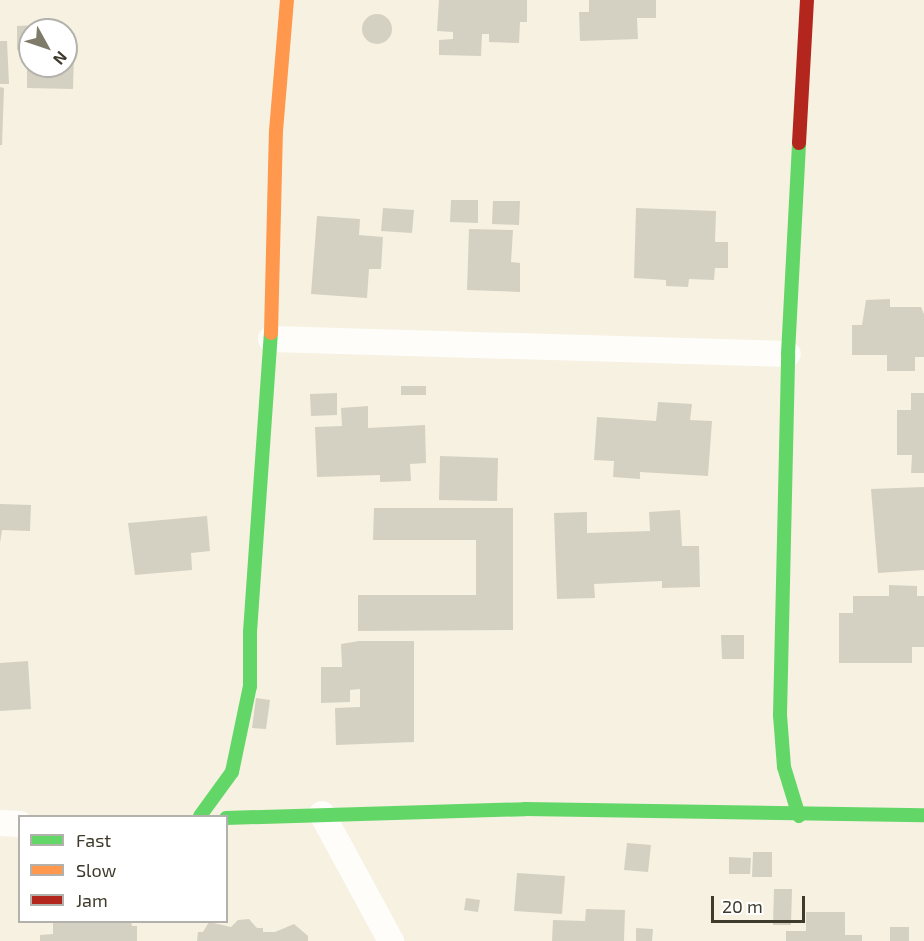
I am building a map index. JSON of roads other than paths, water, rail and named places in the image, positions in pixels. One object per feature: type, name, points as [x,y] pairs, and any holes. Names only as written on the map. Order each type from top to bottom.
[{"type":"street","points":[[201,815],[232,772],[243,736],[250,686],[250,632],[271,339],[276,131],[287,0]]},
{"type":"street","points":[[799,816],[784,767],[780,715],[788,354],[807,0]]},
{"type":"street","points":[[271,339],[788,354]]},
{"type":"street","points":[[228,818],[525,809],[799,816],[924,815]]},
{"type":"street","points":[[322,814],[392,941]]},
{"type":"street","points":[[0,823],[18,824]]}]
